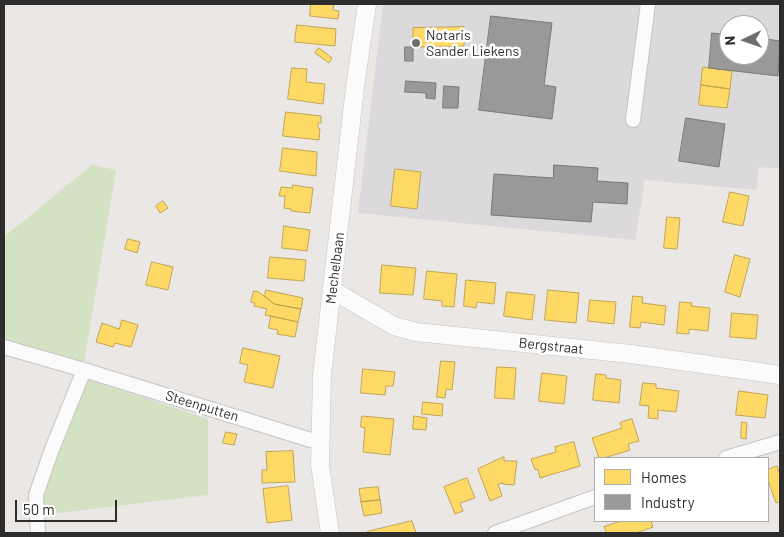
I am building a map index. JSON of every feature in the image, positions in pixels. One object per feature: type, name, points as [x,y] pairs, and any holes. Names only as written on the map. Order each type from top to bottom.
[{"type":"street","name":"Mechelbaan","points":[[330,533],[323,492],[320,441],[322,375],[367,4]]},
{"type":"street","points":[[633,120],[648,4]]},
{"type":"street","name":"Bergstraat","points":[[332,290],[394,326],[416,332],[631,354],[780,375]]},
{"type":"street","name":"Steenputten","points":[[4,347],[311,440],[320,441]]},
{"type":"street","points":[[38,533],[36,495],[84,370]]},
{"type":"street","points":[[729,457],[780,442]]},
{"type":"street","points":[[495,533],[594,497]]},
{"type":"shaded area","points":[[383,4],[780,4],[780,169],[758,167],[757,190],[645,180],[635,240],[358,213]]},
{"type":"green space","points":[[92,165],[116,170],[84,362],[4,340],[4,237]]},
{"type":"green space","points":[[88,379],[208,419],[208,495],[42,515],[45,488]]},
{"type":"building: Homes","points":[[311,4],[334,4],[333,10],[339,11],[338,19],[310,16]]},
{"type":"building: Homes","points":[[297,25],[336,29],[335,46],[295,42]]},
{"type":"building: Homes","points":[[464,27],[464,46],[413,47],[413,28]]},
{"type":"building: Homes","points":[[319,48],[332,58],[329,63],[315,53]]},
{"type":"building: Homes","points":[[703,67],[732,71],[730,89],[701,85]]},
{"type":"building: Homes","points":[[292,68],[307,69],[306,82],[325,84],[323,104],[288,99]]},
{"type":"building: Homes","points":[[701,85],[730,89],[727,108],[699,105]]},
{"type":"building: Homes","points":[[286,112],[321,116],[321,123],[318,123],[318,128],[320,129],[319,140],[283,136]]},
{"type":"building: Homes","points":[[283,148],[317,152],[316,176],[280,171]]},
{"type":"building: Homes","points":[[395,169],[421,172],[417,209],[391,206]]},
{"type":"building: Homes","points":[[293,185],[313,188],[310,213],[291,211],[291,209],[284,208],[285,196],[279,196],[281,187],[292,188]]},
{"type":"building: Homes","points":[[730,192],[749,196],[743,226],[723,222]]},
{"type":"building: Homes","points":[[163,201],[168,208],[160,213],[156,206]]},
{"type":"building: Homes","points":[[667,217],[680,218],[677,249],[664,248]]},
{"type":"building: Homes","points":[[284,226],[310,230],[307,251],[282,248]]},
{"type":"building: Homes","points":[[128,239],[140,242],[137,253],[125,249]]},
{"type":"building: Homes","points":[[735,255],[750,259],[740,297],[725,292]]},
{"type":"building: Homes","points":[[270,257],[306,260],[304,281],[268,278]]},
{"type":"building: Homes","points":[[152,262],[173,267],[168,290],[146,285]]},
{"type":"building: Homes","points":[[382,265],[416,268],[413,295],[380,293]]},
{"type":"building: Homes","points":[[427,271],[457,274],[454,307],[442,306],[442,301],[424,299]]},
{"type":"building: Homes","points":[[466,280],[496,283],[494,304],[477,302],[476,308],[464,306]]},
{"type":"building: Homes","points":[[266,290],[303,298],[301,309],[274,304],[265,296]]},
{"type":"building: Homes","points":[[548,290],[579,293],[576,323],[545,320]]},
{"type":"building: Homes","points":[[254,291],[259,292],[274,304],[301,309],[298,322],[265,315],[267,309],[254,306],[255,303],[251,302]]},
{"type":"building: Homes","points":[[507,292],[535,295],[532,320],[504,316]]},
{"type":"building: Homes","points":[[633,296],[643,297],[642,303],[666,306],[664,325],[641,322],[640,328],[630,327]]},
{"type":"building: Homes","points":[[590,300],[616,302],[614,324],[588,321]]},
{"type":"building: Homes","points":[[680,302],[692,303],[691,306],[710,308],[708,331],[689,329],[689,334],[677,333]]},
{"type":"building: Homes","points":[[732,313],[758,315],[756,339],[730,337]]},
{"type":"building: Homes","points":[[271,316],[298,322],[295,337],[277,334],[278,330],[269,328]]},
{"type":"building: Homes","points":[[122,320],[138,325],[131,347],[115,343],[113,347],[96,342],[102,323],[119,329]]},
{"type":"building: Homes","points":[[243,348],[280,356],[273,388],[244,382],[248,365],[240,363]]},
{"type":"building: Homes","points":[[441,361],[455,362],[452,390],[446,389],[445,398],[437,397]]},
{"type":"building: Homes","points":[[497,367],[516,368],[514,399],[495,398]]},
{"type":"building: Homes","points":[[363,369],[395,372],[393,386],[386,386],[385,395],[361,393]]},
{"type":"building: Homes","points":[[542,373],[567,376],[564,404],[539,401]]},
{"type":"building: Homes","points":[[596,374],[606,375],[606,378],[621,380],[619,403],[593,400]]},
{"type":"building: Homes","points":[[643,383],[656,384],[656,388],[679,391],[676,412],[658,410],[658,419],[648,418],[649,406],[640,405]]},
{"type":"building: Homes","points":[[739,391],[768,395],[765,418],[736,415]]},
{"type":"building: Homes","points":[[423,402],[443,404],[442,416],[422,414]]},
{"type":"building: Homes","points":[[362,416],[394,419],[390,455],[363,452],[365,428],[361,427]]},
{"type":"building: Homes","points":[[414,416],[427,418],[426,430],[413,429]]},
{"type":"building: Homes","points":[[632,419],[639,441],[628,444],[630,450],[607,457],[599,457],[592,438],[622,428],[620,423]]},
{"type":"building: Homes","points":[[742,422],[747,423],[746,439],[741,438]]},
{"type":"building: Homes","points":[[226,432],[237,434],[234,445],[223,443]]},
{"type":"building: Homes","points":[[574,442],[580,466],[540,478],[538,469],[535,470],[531,459],[556,452],[555,447]]},
{"type":"building: Homes","points":[[293,451],[295,482],[262,483],[262,470],[267,470],[266,452]]},
{"type":"building: Homes","points":[[504,457],[504,461],[517,461],[514,485],[498,484],[502,496],[490,501],[478,469]]},
{"type":"building: Homes","points":[[777,466],[780,475],[780,501],[776,503],[769,483],[769,470]]},
{"type":"building: Homes","points":[[467,478],[475,498],[460,503],[463,511],[455,514],[444,487]]},
{"type":"building: Homes","points":[[288,486],[292,520],[267,523],[263,489]]},
{"type":"building: Homes","points":[[378,487],[380,500],[361,502],[359,489]]},
{"type":"building: Homes","points":[[380,500],[382,513],[364,516],[361,502]]},
{"type":"building: Homes","points":[[412,521],[416,533],[367,533],[367,532]]},
{"type":"building: Homes","points":[[619,522],[651,522],[653,527],[636,533],[607,533],[604,527]]},
{"type":"building: Industry","points":[[491,16],[552,23],[544,85],[556,87],[552,119],[479,110]]},
{"type":"building: Industry","points":[[712,33],[719,34],[719,65],[769,65],[769,39],[780,41],[778,76],[709,68]]},
{"type":"building: Industry","points":[[405,47],[413,47],[413,61],[405,61]]},
{"type":"building: Industry","points":[[406,81],[436,83],[435,99],[426,98],[426,93],[405,92]]},
{"type":"building: Industry","points":[[444,86],[459,87],[458,108],[443,108]]},
{"type":"building: Industry","points":[[686,118],[725,124],[719,167],[679,161]]},
{"type":"building: Industry","points":[[554,165],[598,168],[597,181],[628,183],[627,204],[593,202],[591,222],[491,215],[494,174],[553,178]]},
{"type":"place","name":"Notaris Sander Liekens","points":[[416,43]]}]
